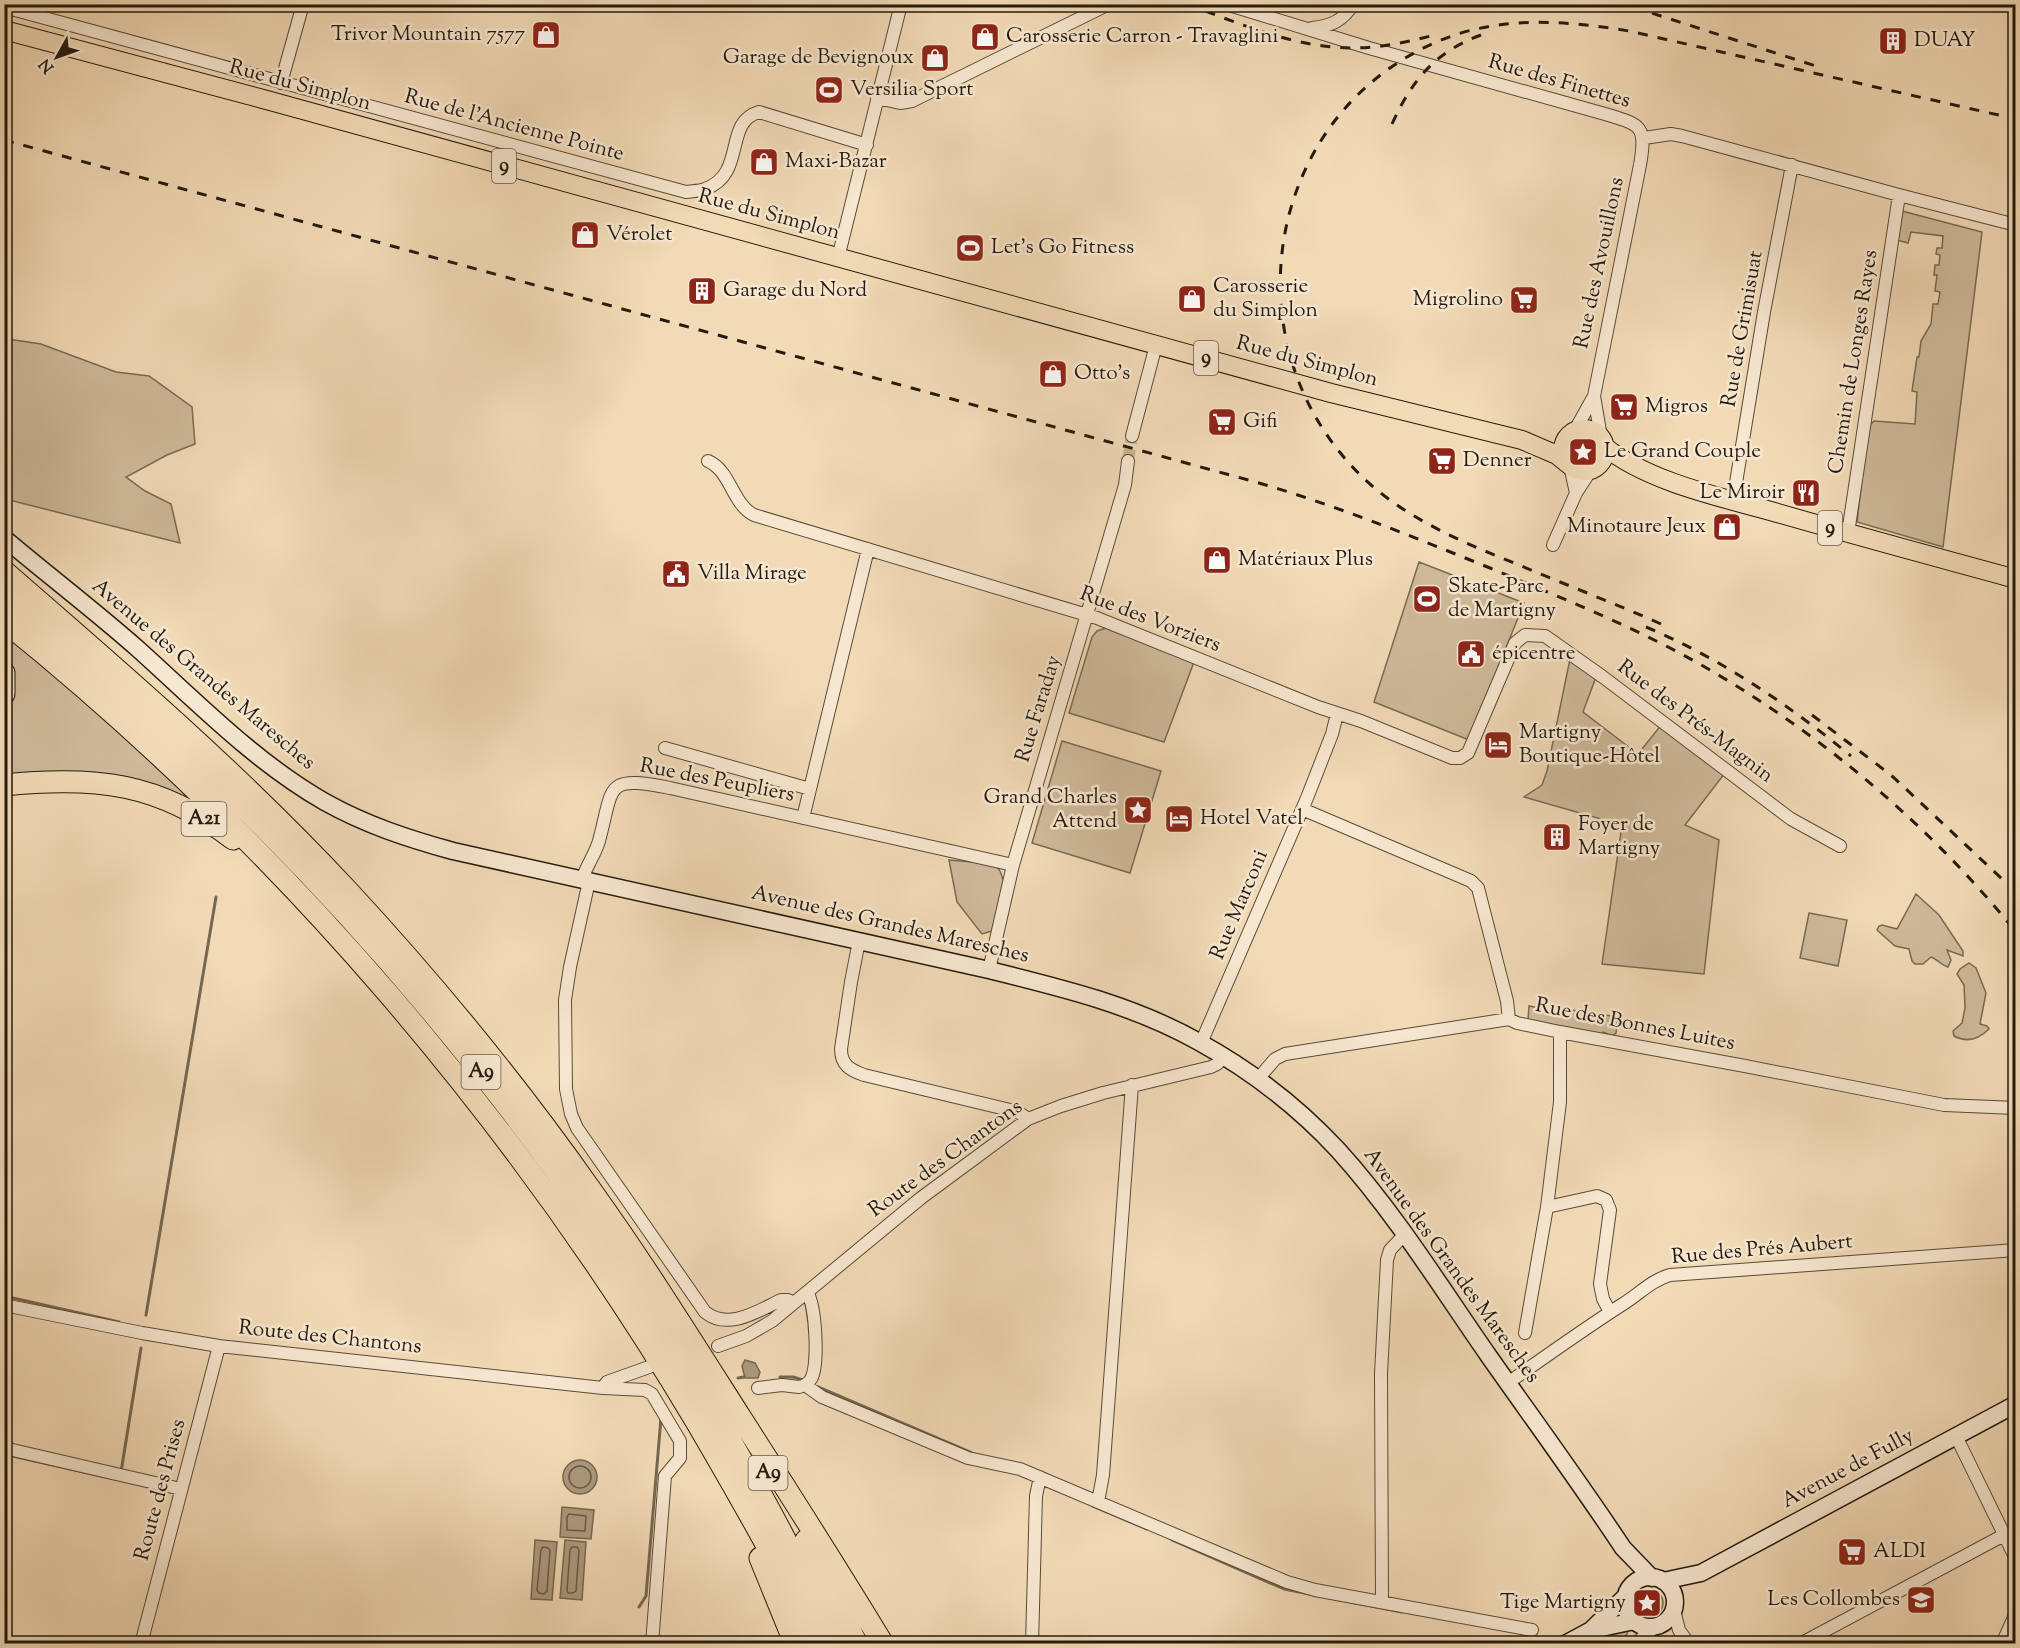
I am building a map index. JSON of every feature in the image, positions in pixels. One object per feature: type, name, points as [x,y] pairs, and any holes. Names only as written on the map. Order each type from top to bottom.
[{"type":"highway","points":[[4,571],[68,626]]},
{"type":"highway","name":"A9","points":[[4,577],[68,626],[147,694],[246,787],[341,884],[475,1037],[554,1138],[670,1306],[804,1537],[857,1644]]},
{"type":"highway","name":"A9","points":[[4,597],[135,706],[252,817],[382,954],[484,1076],[548,1159],[607,1242],[689,1369],[776,1520],[838,1644]]},
{"type":"highway","points":[[4,621],[84,687],[229,821],[388,993],[497,1127],[592,1258],[681,1398],[752,1518],[817,1644]]},
{"type":"highway","points":[[4,674],[4,694]]},
{"type":"highway","name":"A21","points":[[4,785],[57,781],[95,782],[134,789],[162,798],[190,811],[230,837],[266,866],[310,907]]},
{"type":"highway","points":[[670,1306],[883,1644]]},
{"type":"highway","points":[[681,1398],[753,1541],[795,1644]]},
{"type":"main road","name":"Rue du Simplon","points":[[4,30],[253,96],[1331,393],[1522,440],[1557,455],[1569,465]]},
{"type":"main road","name":"9","points":[[1571,434],[1588,430],[1596,433],[1619,458],[1646,473],[1733,501],[2016,579]]},
{"type":"main road","name":"Rue du Simplon","points":[[1522,440],[1549,440],[1571,434]]},
{"type":"main road","points":[[1569,465],[1563,449],[1571,434]]},
{"type":"main road","points":[[1593,470],[1603,460],[1603,442]]},
{"type":"main road","name":"9","points":[[1569,465],[1580,471],[1646,473]]},
{"type":"main road","name":"Avenue des Grandes Maresches","points":[[4,538],[127,640],[260,758],[318,798],[356,818],[413,840],[1064,988],[1109,1002],[1161,1023],[1201,1043],[1258,1079],[1338,1150],[1405,1234],[1623,1548],[1657,1580]]},
{"type":"main road","name":"Avenue de Fully","points":[[1657,1580],[1701,1573],[2016,1404]]},
{"type":"main road","name":"Avenue des Grandes Maresches","points":[[1623,1548],[1628,1593]]},
{"type":"main road","name":"Avenue de Fully","points":[[1674,1607],[1701,1573]]},
{"type":"main road","points":[[1566,1644],[1591,1630],[1628,1593],[1641,1580],[1657,1580],[1672,1591],[1674,1607],[1668,1619],[1658,1626],[1645,1627],[1635,1622],[1627,1610],[1628,1593]]},
{"type":"main road","points":[[1591,1630],[1635,1622]]},
{"type":"street","points":[[282,83],[303,4]]},
{"type":"street","points":[[838,258],[901,4]]},
{"type":"street","points":[[877,98],[907,103],[1109,4]]},
{"type":"street","name":"Rue des Finettes","points":[[1226,4],[1633,123],[1644,138],[1671,134],[1682,136],[2016,225]]},
{"type":"street","points":[[1306,29],[1333,24],[1346,15],[1353,4]]},
{"type":"street","points":[[1342,39],[1353,4]]},
{"type":"street","name":"Rue de l'Ancienne Pointe","points":[[4,7],[686,192],[705,189],[719,181],[730,167],[742,123],[749,115],[759,112],[867,145]]},
{"type":"street","name":"Rue des Avouillons","points":[[1571,434],[1594,396],[1644,138]]},
{"type":"street","name":"Rue de Grimisuat","points":[[1733,501],[1764,312],[1792,165]]},
{"type":"street","name":"Chemin de Longes Rayes","points":[[1848,533],[1899,195]]},
{"type":"street","points":[[1132,436],[1156,345]]},
{"type":"street","name":"Rue des Avouillons","points":[[1594,396],[1603,442]]},
{"type":"street","name":"Rue des Vorziers","points":[[708,460],[719,468],[749,512],[1087,615],[1452,758],[1460,758],[1468,753],[1515,642],[1525,635]]},
{"type":"street","name":"Rue Faraday","points":[[989,970],[1013,865],[1125,485],[1128,461]]},
{"type":"street","points":[[1569,465],[1576,493]]},
{"type":"street","points":[[1553,545],[1576,493],[1593,470]]},
{"type":"street","name":"Rue des Peupliers","points":[[803,818],[868,549]]},
{"type":"street","name":"Rue des Prés-Magnin","points":[[1525,635],[1545,636],[1603,676],[1791,819],[1840,846]]},
{"type":"street","name":"Rue Marconi","points":[[1201,1043],[1302,809],[1332,734],[1337,714]]},
{"type":"street","name":"Rue des Peupliers","points":[[665,748],[810,789]]},
{"type":"street","name":"Rue des Peupliers","points":[[793,1303],[781,1300],[730,1320],[719,1320],[705,1312],[577,1128],[571,1114],[566,1089],[566,1000],[570,967],[585,880],[596,852],[610,795],[617,786],[638,782],[1013,865]]},
{"type":"street","points":[[1302,809],[1464,877],[1478,888],[1507,1001],[1509,1019]]},
{"type":"street","points":[[860,941],[842,1042],[841,1055],[847,1067],[864,1075],[1018,1112],[1028,1119]]},
{"type":"street","name":"Rue des Bonnes Luites","points":[[1258,1079],[1275,1059],[1285,1054],[1509,1019],[1517,1023],[1560,1032],[1944,1105],[2016,1108]]},
{"type":"street","points":[[1525,1333],[1547,1207],[1560,1102],[1560,1032]]},
{"type":"street","name":"Route des Chantons","points":[[718,1346],[738,1340],[760,1329],[921,1198],[1028,1119],[1061,1106],[1132,1085],[1211,1067],[1223,1057]]},
{"type":"street","points":[[1098,1502],[1103,1475],[1132,1085]]},
{"type":"street","points":[[1547,1207],[1597,1197],[1606,1200],[1610,1210],[1600,1284],[1602,1299],[1610,1312]]},
{"type":"street","points":[[1382,1601],[1381,1374],[1387,1260],[1390,1250],[1405,1234]]},
{"type":"street","name":"Rue des Prés Aubert","points":[[1508,1383],[1658,1280],[1671,1275],[2016,1250]]},
{"type":"street","points":[[758,1388],[782,1385],[799,1387],[805,1385],[812,1377],[815,1355],[813,1307],[807,1292]]},
{"type":"street","name":"Route des Chantons","points":[[4,1305],[219,1346],[603,1388],[645,1390],[652,1394],[680,1441],[680,1458],[665,1476],[652,1644]]},
{"type":"street","name":"Route des Prises","points":[[141,1644],[219,1346]]},
{"type":"street","points":[[603,1388],[607,1382],[649,1367]]},
{"type":"street","points":[[805,1385],[822,1397],[957,1454],[977,1461],[1013,1467],[1040,1477],[1287,1582],[1315,1590],[1532,1630]]},
{"type":"street","points":[[1956,1436],[2016,1559]]},
{"type":"street","points":[[4,1448],[181,1489]]},
{"type":"street","points":[[1032,1644],[1036,1496],[1040,1477]]},
{"type":"street","points":[[1800,1644],[2004,1535]]},
{"type":"street","points":[[1674,1607],[1679,1629],[1689,1644]]},
{"type":"street","points":[[1994,1644],[2013,1618]]},
{"type":"street","points":[[2002,1644],[2013,1618]]},
{"type":"street","points":[[1630,1644],[1635,1622]]},
{"type":"street","points":[[1635,1644],[1658,1626],[1679,1629]]},
{"type":"shaded area","points":[[1902,211],[1982,232],[1943,547],[1857,522],[1868,427],[1874,421],[1915,424],[1917,392],[1912,391],[1917,357],[1919,357],[1921,341],[1931,324],[1933,304],[1938,304],[1940,292],[1935,291],[1937,275],[1934,275],[1935,265],[1939,265],[1940,255],[1936,254],[1937,248],[1942,248],[1943,236],[1911,232],[1908,243],[1897,240]]},
{"type":"shaded area","points":[[8,339],[41,344],[116,372],[149,376],[192,407],[195,444],[167,455],[126,477],[145,491],[171,504],[180,543],[5,499],[4,342]]},
{"type":"shaded area","points":[[1583,438],[1592,442],[1596,451],[1592,460],[1583,464],[1574,460],[1570,451],[1574,442]]},
{"type":"shaded area","points":[[1419,562],[1524,603],[1469,740],[1374,702]]},
{"type":"shaded area","points":[[1106,628],[1194,662],[1164,742],[1069,713],[1092,637],[1097,631]]},
{"type":"shaded area","points":[[5,633],[36,656],[193,801],[188,804],[5,780],[4,716],[10,700],[10,670]]},
{"type":"shaded area","points":[[1570,659],[1596,677],[1583,712],[1638,754],[1662,724],[1725,773],[1685,825],[1719,840],[1704,974],[1602,964],[1622,825],[1524,797],[1542,785],[1547,771]]},
{"type":"shaded area","points":[[1062,741],[1161,771],[1130,873],[1032,843]]},
{"type":"shaded area","points":[[949,860],[995,864],[1000,871],[1004,882],[992,931],[982,934],[957,902]]},
{"type":"shaded area","points":[[1916,894],[1939,915],[1963,951],[1963,956],[1947,950],[1951,960],[1948,967],[1931,957],[1923,964],[1915,964],[1909,949],[1895,946],[1877,930],[1882,925],[1897,929]]},
{"type":"shaded area","points":[[1809,913],[1847,920],[1838,966],[1800,958]]},
{"type":"shaded area","points":[[1969,963],[1976,968],[1986,993],[1980,1024],[1989,1029],[1977,1037],[1968,1039],[1954,1036],[1953,1031],[1962,1023],[1965,1008],[1964,985],[1957,974]]},
{"type":"shaded area","points":[[1529,1006],[1571,1014],[1572,1010],[1618,1017],[1616,1033],[1612,1036],[1603,1032],[1602,1034],[1528,1020]]},
{"type":"shaded area","points":[[1650,1590],[1659,1594],[1663,1603],[1659,1612],[1650,1616],[1641,1612],[1637,1603],[1641,1594]]},
{"type":"shaded area","points":[[1629,1629],[1623,1643],[1594,1644],[1607,1634]]},
{"type":"water","points":[[745,1360],[755,1363],[760,1372],[758,1378],[745,1378],[742,1366]]},
{"type":"water","points":[[580,1460],[592,1465],[597,1477],[592,1489],[580,1494],[568,1489],[563,1477],[568,1465]]},
{"type":"water","points":[[562,1507],[594,1510],[591,1539],[560,1537]]},
{"type":"water","points":[[535,1540],[557,1542],[552,1600],[531,1599]]},
{"type":"water","points":[[565,1540],[586,1542],[582,1600],[560,1598]]},
{"type":"waterway","points":[[146,1315],[216,897]]},
{"type":"waterway","points":[[4,1296],[119,1322]]},
{"type":"waterway","points":[[121,1472],[141,1348]]},
{"type":"waterway","points":[[738,1378],[744,1377]]},
{"type":"waterway","points":[[780,1377],[803,1380]]},
{"type":"waterway","points":[[818,1387],[972,1453]]},
{"type":"waterway","points":[[639,1607],[646,1596],[661,1418]]},
{"type":"waterway","points":[[4,1454],[115,1479]]},
{"type":"waterway","points":[[1093,1506],[1147,1529]]},
{"type":"waterway","points":[[1172,1540],[1284,1589],[1402,1612]]},
{"type":"tunnel","points":[[1128,461],[1132,436]]},
{"type":"railway","points":[[1187,4],[1268,34],[1332,47],[1375,47],[1439,34]]},
{"type":"railway","points":[[1633,7],[1822,68]]},
{"type":"railway","points":[[1661,624],[1473,546],[1406,511],[1386,497],[1349,463],[1312,410],[1289,353],[1280,292],[1285,232],[1303,175],[1334,122],[1377,78],[1432,44],[1480,28],[1529,22],[1579,24],[1629,31],[2016,119]]},
{"type":"railway","points":[[1392,124],[1408,94],[1427,69],[1450,50],[1481,35]]},
{"type":"railway","points":[[4,140],[1252,481],[1401,532],[1620,624],[1696,662],[1741,689],[1828,749],[1869,782],[1946,854],[2016,932]]},
{"type":"railway","points":[[1646,627],[1701,653],[1753,684],[1851,756]]},
{"type":"railway","points":[[1812,715],[1891,775],[2016,892]]},
{"type":"place","name":"Trivor Mountain 7577","points":[[546,35]]},
{"type":"place","name":"Carosserie Carron - Travaglini","points":[[985,37]]},
{"type":"place","name":"DUAY","points":[[1893,41]]},
{"type":"place","name":"Garage de Bevignoux","points":[[935,58]]},
{"type":"place","name":"Versilia Sport","points":[[829,90]]},
{"type":"place","name":"Maxi-Bazar","points":[[764,162]]},
{"type":"place","name":"Vérolet","points":[[585,235]]},
{"type":"place","name":"Let's Go Fitness","points":[[970,248]]},
{"type":"place","name":"Garage du Nord","points":[[702,291]]},
{"type":"place","name":"Carosserie du Simplon","points":[[1192,299]]},
{"type":"place","name":"Migrolino","points":[[1524,300]]},
{"type":"place","name":"Otto's","points":[[1053,374]]},
{"type":"place","name":"Migros","points":[[1624,407]]},
{"type":"place","name":"Gifi","points":[[1222,422]]},
{"type":"place","name":"Le Grand Couple","points":[[1583,452]]},
{"type":"place","name":"Denner","points":[[1442,461]]},
{"type":"place","name":"Le Miroir","points":[[1806,493]]},
{"type":"place","name":"Minotaure Jeux","points":[[1727,527]]},
{"type":"place","name":"Matériaux Plus","points":[[1217,560]]},
{"type":"place","name":"Villa Mirage","points":[[676,574]]},
{"type":"place","name":"Skate-Parc de Martigny","points":[[1427,599]]},
{"type":"place","name":"épicentre","points":[[1471,654]]},
{"type":"place","name":"Martigny Boutique-Hôtel","points":[[1498,745]]},
{"type":"place","name":"Grand Charles Attend","points":[[1138,810]]},
{"type":"place","name":"Hotel Vatel","points":[[1179,819]]},
{"type":"place","name":"Foyer de Martigny","points":[[1557,837]]},
{"type":"place","name":"ALDI","points":[[1852,1552]]},
{"type":"place","name":"Les Collombes","points":[[1921,1600]]},
{"type":"place","name":"Tige Martigny","points":[[1647,1603]]}]
